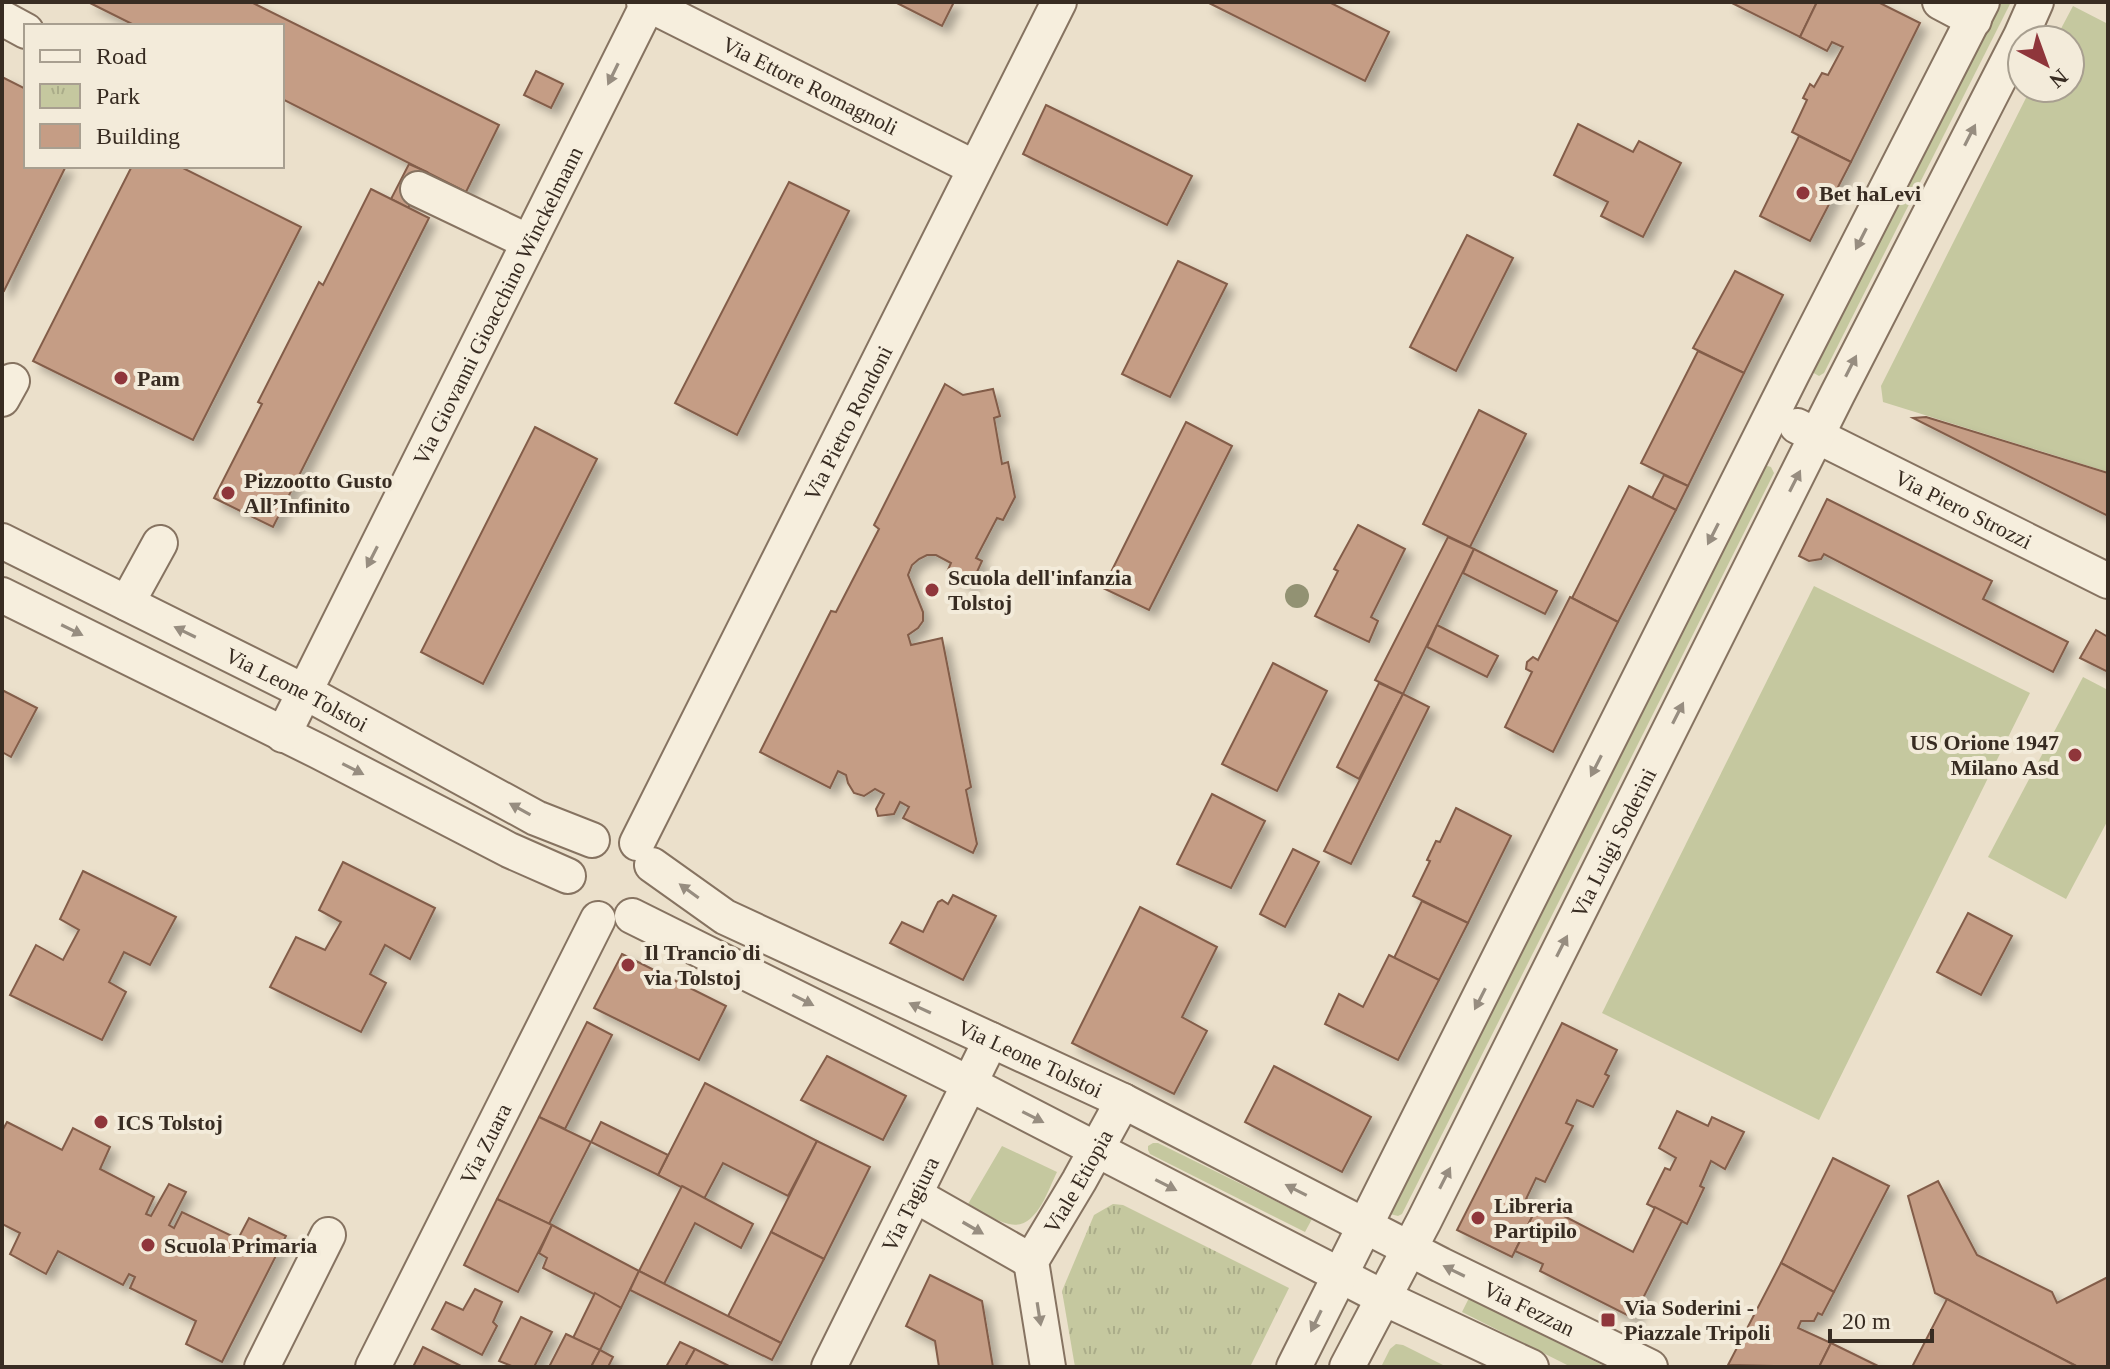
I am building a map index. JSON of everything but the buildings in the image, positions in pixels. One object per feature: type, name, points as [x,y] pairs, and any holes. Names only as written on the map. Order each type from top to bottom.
[{"type":"street","name":"Via Pietro Rondoni","points":[[644,854],[975,168],[1059,2]]},
{"type":"street","points":[[1294,1367],[1978,11],[1940,2]]},
{"type":"street","name":"Via Luigi Soderini","points":[[1410,1248],[2036,2]]},
{"type":"street","name":"Via Ettore Romagnoli","points":[[646,3],[975,168]]},
{"type":"street","name":"Via Giovanni Gioacchino Winckelmann","points":[[283,735],[646,3]]},
{"type":"street","points":[[2,18],[24,30]]},
{"type":"street","points":[[418,189],[529,242]]},
{"type":"street","points":[[1773,414],[1817,436]]},
{"type":"street","name":"Via Piero Strozzi","points":[[1817,436],[2108,581]]},
{"type":"street","name":"Via Leone Tolstoi","points":[[2,541],[305,692],[536,818],[592,840],[601,836],[623,836],[725,917],[1123,1101],[1410,1248]]},
{"type":"street","points":[[127,603],[160,543]]},
{"type":"street","name":"Via Leone Tolstoi","points":[[2,595],[509,850],[568,876]]},
{"type":"street","points":[[592,840],[575,854],[570,864],[569,890],[582,910],[598,919],[612,921],[632,916],[645,906],[653,891],[654,881],[644,854]]},
{"type":"street","points":[[632,916],[970,1084],[1384,1298],[1531,1367]]},
{"type":"street","name":"Via Zuara","points":[[373,1367],[598,919]]},
{"type":"street","name":"Via Tagiura","points":[[829,1367],[991,1040]]},
{"type":"street","name":"Viale Etiopia","points":[[1031,1261],[1123,1101]]},
{"type":"street","points":[[915,1195],[1031,1261],[1048,1367]]},
{"type":"street","points":[[262,1367],[328,1235]]},
{"type":"street","points":[[1347,1367],[1410,1248]]},
{"type":"street","name":"Via Fezzan","points":[[1410,1248],[1650,1367]]},
{"type":"green space","points":[[1994,2],[2011,2],[1824,373],[1819,376],[1812,372]]},
{"type":"green space","points":[[2073,6],[2108,24],[2108,472],[1883,402],[1881,386],[2023,104],[2086,104],[2086,24],[2063,24]]},
{"type":"green space","points":[[1764,465],[1771,467],[1774,473],[1402,1214],[1390,1214],[1387,1210]]},
{"type":"green space","points":[[1814,586],[2030,693],[1819,1120],[1602,1013]]},
{"type":"green space","name":"US Orione 1947 Milano Asd","points":[[2083,677],[2108,690],[2108,820],[2066,899],[1988,857]]},
{"type":"green space","points":[[1153,1143],[1312,1219],[1305,1232],[1150,1154],[1148,1146]]},
{"type":"green space","points":[[1002,1146],[1057,1172],[1040,1207],[1027,1221],[1018,1225],[999,1221],[968,1204]]},
{"type":"green space","points":[[1113,1204],[1123,1205],[1289,1288],[1250,1367],[1075,1367],[1062,1291],[1094,1215]]},
{"type":"green space","points":[[1469,1298],[1606,1367],[1571,1367],[1462,1312]]},
{"type":"green space","points":[[1396,1344],[1403,1345],[1447,1367],[1381,1367]]},
{"type":"place","name":"Bet haLevi","points":[[1803,193]]},
{"type":"place","name":"Pam","points":[[121,378]]},
{"type":"place","name":"Pizzootto Gusto All’Infinito","points":[[228,493]]},
{"type":"place","name":"Scuola dell'infanzia Tolstoj","points":[[932,590]]},
{"type":"place","name":"US Orione 1947 Milano Asd","points":[[2075,755]]},
{"type":"place","name":"Il Trancio di via Tolstoj","points":[[628,965]]},
{"type":"place","name":"ICS Tolstoj","points":[[101,1122]]},
{"type":"place","name":"Libreria Partipilo","points":[[1478,1218]]},
{"type":"place","name":"Scuola Primaria","points":[[148,1245]]},
{"type":"place","name":"Via Soderini - Piazzale Tripoli","points":[[1608,1320]]}]
